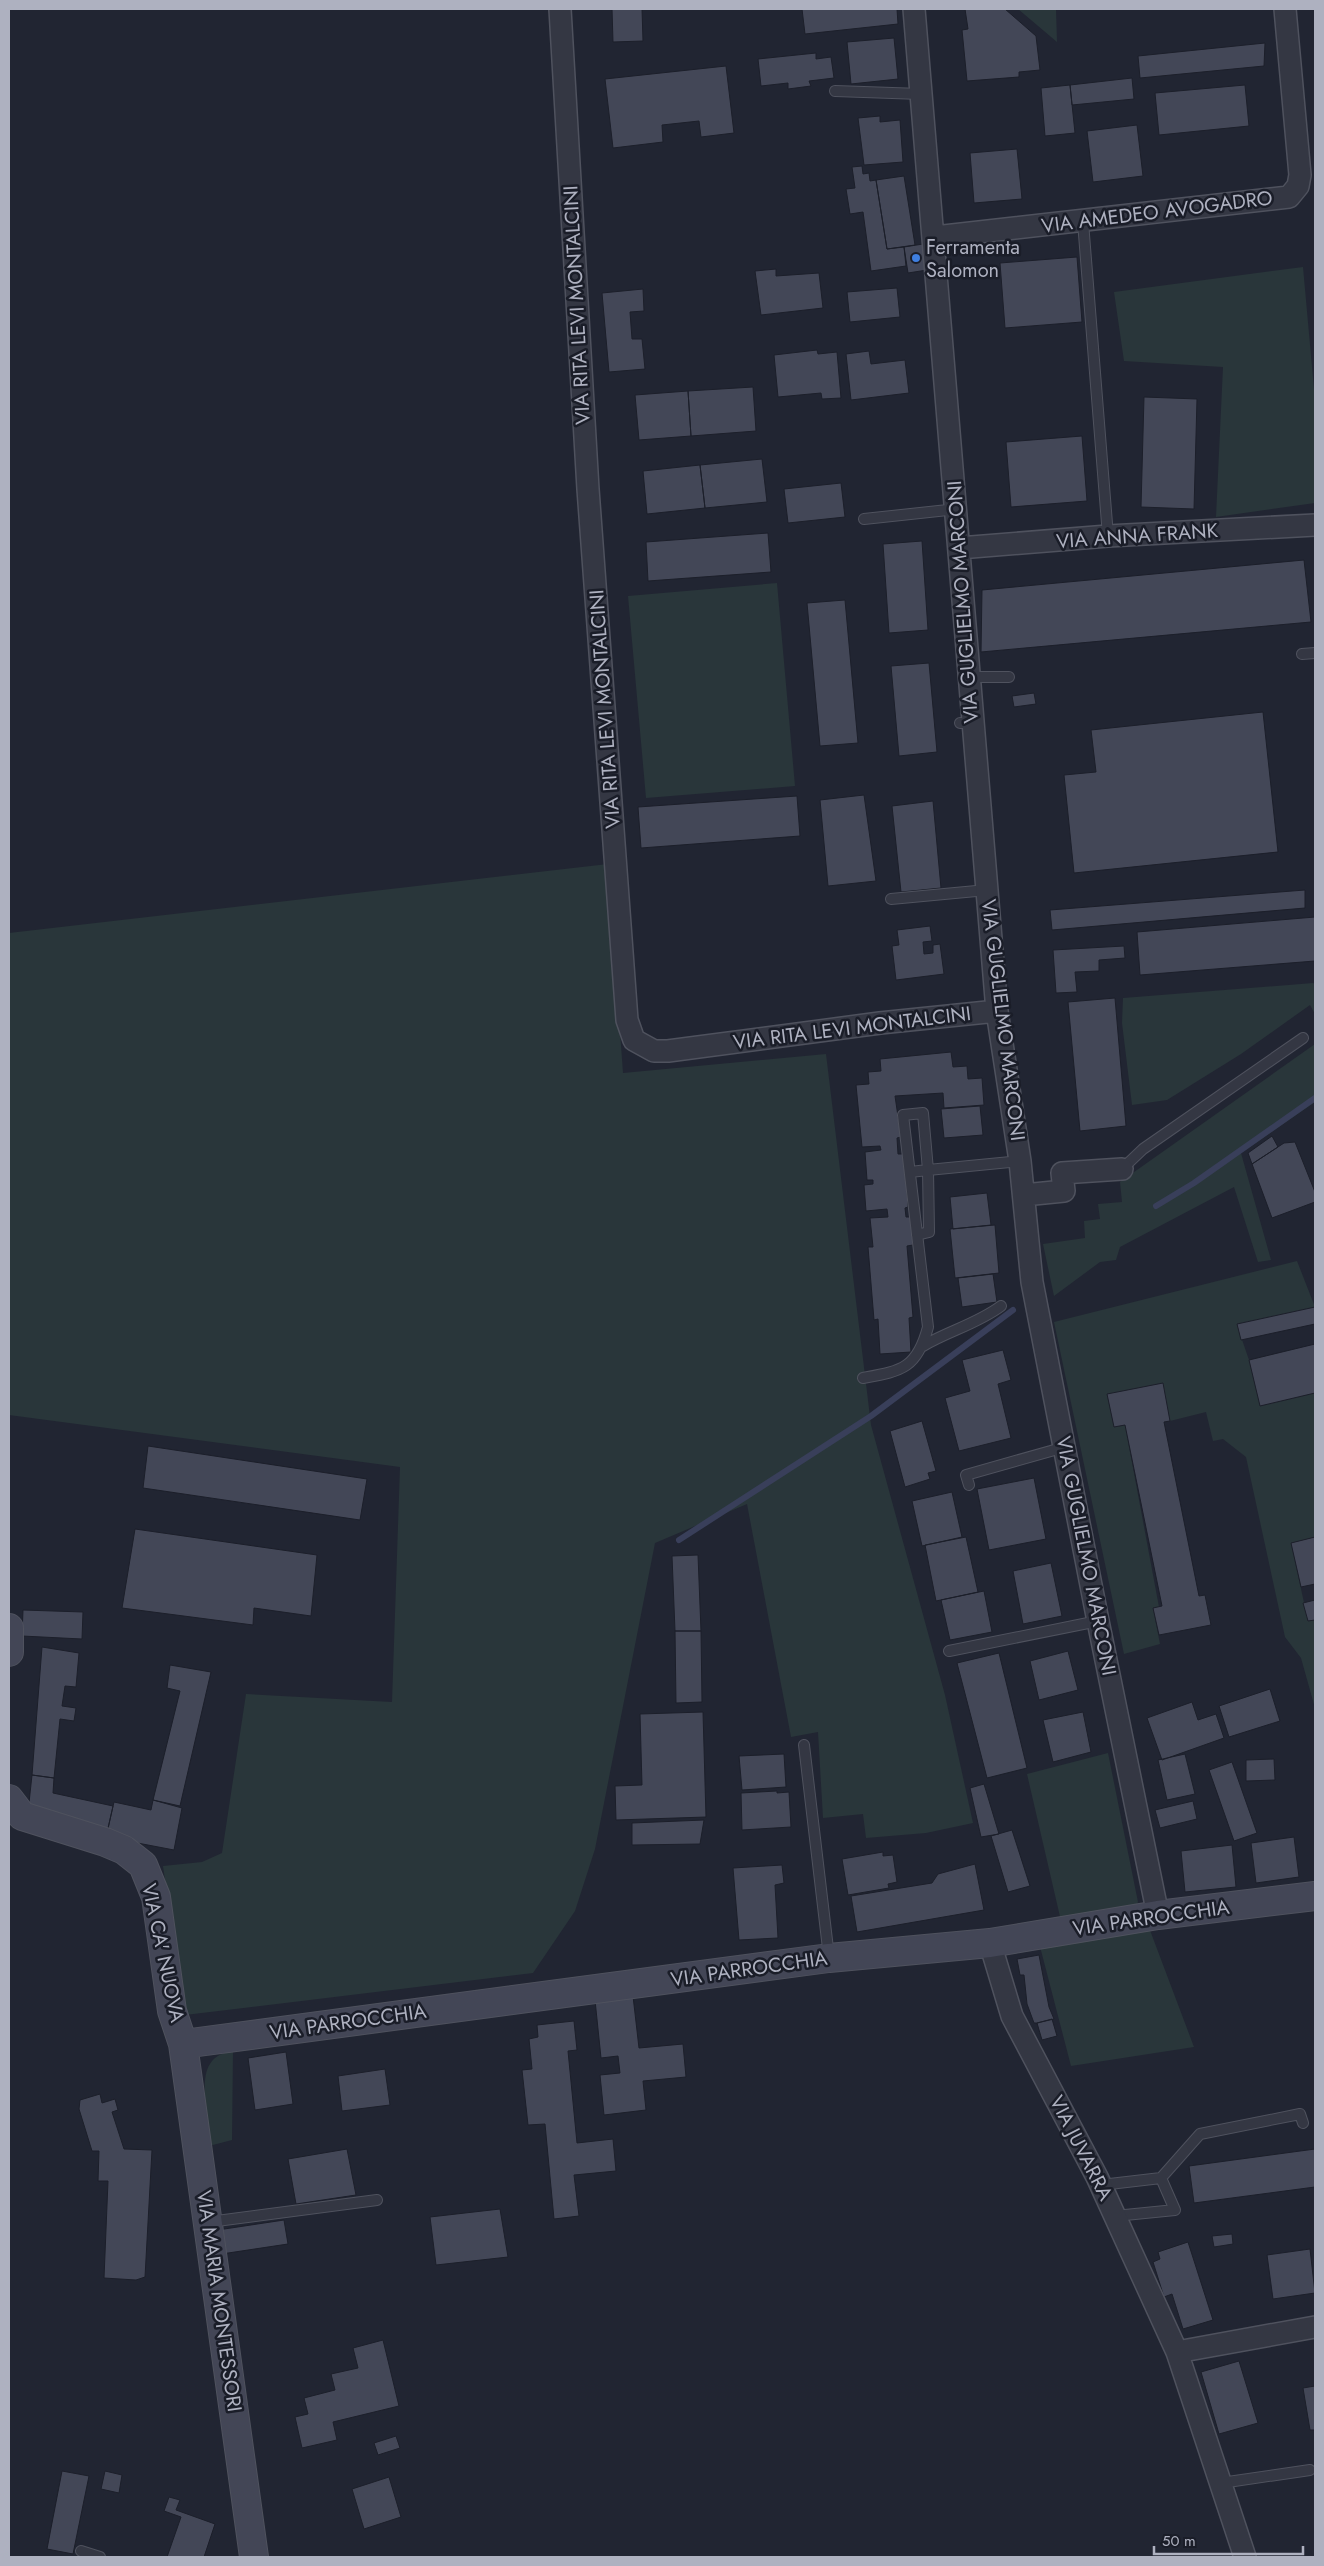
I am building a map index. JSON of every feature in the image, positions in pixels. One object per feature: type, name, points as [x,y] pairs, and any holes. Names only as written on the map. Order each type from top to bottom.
[{"type":"street","name":"VIA RITA LEVI MONTALCINI","points":[[560,9],[589,498],[627,1020],[634,1040],[654,1051],[668,1051],[880,1023],[997,1011]]},
{"type":"street","name":"VIA GUGLIELMO MARCONI","points":[[914,9],[935,237],[937,370],[957,509],[959,548],[955,583],[968,678],[966,723],[986,890],[997,1011],[1020,1161],[1032,1282],[1158,1915]]},
{"type":"street","name":"VIA AMEDEO AVOGADRO","points":[[935,237],[1083,222],[1289,197],[1298,186],[1300,174],[1286,9]]},
{"type":"street","name":"VIA ANNA FRANK","points":[[959,548],[1108,536],[1315,525]]},
{"type":"street","points":[[1024,1195],[1064,1191],[1062,1173],[1122,1169]]},
{"type":"street","points":[[9,1628],[9,1652]]},
{"type":"street","name":"VIA CA' NUOVA","points":[[9,1800],[22,1816],[106,1842],[124,1850],[144,1865],[156,1897],[172,2011],[184,2044]]},
{"type":"street","name":"VIA PARROCCHIA","points":[[184,2044],[829,1958],[990,1943],[1158,1915],[1315,1896]]},
{"type":"street","name":"VIA JUVARRA","points":[[990,1943],[1012,2016],[1101,2185],[1177,2352],[1245,2557]]},
{"type":"street","name":"VIA MARIA MONTESSORI","points":[[184,2044],[254,2557]]},
{"type":"street","points":[[1177,2352],[1315,2327]]},
{"type":"lane","points":[[835,91],[922,94]]},
{"type":"lane","points":[[1083,222],[1108,536]]},
{"type":"lane","points":[[864,519],[957,509]]},
{"type":"lane","points":[[1302,654],[1315,653]]},
{"type":"lane","points":[[968,678],[1009,677]]},
{"type":"lane","points":[[891,899],[986,890]]},
{"type":"lane","points":[[1122,1169],[1143,1149],[1303,1038]]},
{"type":"lane","points":[[917,1234],[929,1232],[928,1170],[923,1113],[903,1115],[910,1172],[917,1234],[928,1327],[923,1346]]},
{"type":"lane","points":[[910,1172],[1020,1161]]},
{"type":"lane","points":[[863,1378],[896,1372],[908,1363],[923,1346],[938,1337],[984,1318],[1001,1306]]},
{"type":"lane","points":[[969,1485],[966,1475],[1065,1448]]},
{"type":"lane","points":[[948,1651],[1098,1621]]},
{"type":"lane","points":[[804,1745],[829,1958]]},
{"type":"lane","points":[[1101,2185],[1162,2178],[1200,2134],[1300,2114],[1303,2122]]},
{"type":"lane","points":[[1115,2216],[1175,2210],[1162,2178]]},
{"type":"lane","points":[[208,2223],[377,2200]]},
{"type":"lane","points":[[1221,2483],[1310,2470]]},
{"type":"lane","points":[[81,2551],[100,2557]]},
{"type":"shaded area","points":[[1018,9],[1056,9],[1057,42]]},
{"type":"shaded area","points":[[1303,267],[1315,400],[1315,503],[1216,517],[1223,367],[1124,361],[1114,292]]},
{"type":"shaded area","points":[[777,583],[795,786],[646,798],[628,596]]},
{"type":"shaded area","points":[[608,864],[623,1073],[826,1054],[871,1425],[945,1695],[973,1823],[926,1833],[866,1838],[863,1814],[823,1818],[818,1732],[791,1737],[747,1504],[655,1543],[595,1849],[575,1911],[533,1973],[185,2015],[163,1866],[202,1862],[222,1853],[246,1694],[392,1702],[400,1467],[9,1415],[9,933]]},
{"type":"shaded area","points":[[1315,984],[1315,1014],[1310,1005],[1241,1054],[1167,1100],[1132,1105],[1122,1023],[1123,998]]},
{"type":"shaded area","points":[[1315,1044],[1315,1102],[1241,1153],[1271,1260],[1258,1262],[1234,1187],[1120,1247],[1116,1260],[1100,1262],[1054,1296],[1043,1244],[1085,1238],[1084,1221],[1100,1219],[1098,1204],[1122,1202],[1120,1182]]},
{"type":"shaded area","points":[[1297,1261],[1315,1307],[1237,1325],[1249,1360],[1260,1406],[1315,1393],[1315,1537],[1291,1543],[1308,1621],[1315,1620],[1315,1708],[1301,1658],[1285,1637],[1246,1457],[1223,1439],[1213,1441],[1206,1412],[1170,1421],[1162,1383],[1107,1395],[1114,1427],[1125,1425],[1159,1607],[1153,1608],[1160,1644],[1124,1654],[1054,1322]]},
{"type":"shaded area","points":[[1108,1753],[1138,1902],[1136,1906],[1061,1921],[1027,1774]]},
{"type":"shaded area","points":[[1145,1917],[1194,2047],[1071,2066],[1037,1935]]},
{"type":"shaded area","points":[[233,2050],[232,2140],[209,2146],[205,2103],[207,2071],[214,2058]]},
{"type":"building","points":[[612,9],[642,9],[643,41],[613,42]]},
{"type":"building","points":[[802,9],[897,9],[898,24],[805,34]]},
{"type":"building","points":[[965,9],[1005,9],[1036,36],[1040,70],[1019,72],[1019,77],[967,81],[962,30],[968,29]]},
{"type":"building","points":[[894,38],[898,79],[851,84],[847,42]]},
{"type":"building","points":[[1265,43],[1264,66],[1140,78],[1138,56]]},
{"type":"building","points":[[816,53],[816,59],[831,57],[834,78],[809,81],[811,86],[788,89],[788,83],[761,86],[758,59]]},
{"type":"building","points":[[726,66],[734,133],[701,137],[699,121],[662,125],[663,142],[613,148],[605,79]]},
{"type":"building","points":[[1132,78],[1134,99],[1072,105],[1070,85]]},
{"type":"building","points":[[1070,85],[1075,133],[1045,136],[1041,88]]},
{"type":"building","points":[[1245,85],[1249,126],[1159,135],[1155,93]]},
{"type":"building","points":[[880,116],[880,122],[900,120],[903,162],[864,165],[858,118]]},
{"type":"building","points":[[1137,125],[1143,176],[1093,182],[1087,131]]},
{"type":"building","points":[[1017,149],[1022,199],[974,203],[970,153]]},
{"type":"building","points":[[862,166],[863,174],[869,173],[870,181],[876,180],[887,249],[904,247],[906,266],[871,271],[863,212],[850,214],[846,189],[855,188],[852,167]]},
{"type":"building","points":[[904,176],[915,245],[887,249],[876,180]]},
{"type":"building","points":[[923,244],[927,270],[908,273],[904,247]]},
{"type":"building","points":[[1077,257],[1082,322],[1005,328],[1000,263]]},
{"type":"building","points":[[776,269],[776,276],[819,273],[823,308],[761,315],[755,271]]},
{"type":"building","points":[[897,288],[900,317],[850,322],[847,292]]},
{"type":"building","points":[[643,289],[644,311],[630,312],[632,339],[642,339],[645,369],[609,372],[602,293]]},
{"type":"building","points":[[817,350],[818,354],[837,352],[841,398],[822,399],[821,393],[778,397],[774,355]]},
{"type":"building","points":[[869,351],[871,364],[905,360],[909,393],[851,400],[846,354]]},
{"type":"building","points":[[753,387],[756,431],[691,436],[688,391]]},
{"type":"building","points":[[688,391],[691,436],[639,440],[635,395]]},
{"type":"building","points":[[1144,397],[1197,399],[1194,509],[1141,507]]},
{"type":"building","points":[[1082,436],[1087,501],[1011,507],[1006,442]]},
{"type":"building","points":[[762,459],[767,502],[705,508],[700,465]]},
{"type":"building","points":[[700,465],[705,508],[647,514],[643,471]]},
{"type":"building","points":[[841,483],[845,517],[788,523],[784,489]]},
{"type":"building","points":[[768,533],[771,572],[648,581],[646,542]]},
{"type":"building","points":[[922,541],[928,630],[889,633],[883,544]]},
{"type":"building","points":[[1304,560],[1311,622],[981,652],[982,590]]},
{"type":"building","points":[[845,600],[858,743],[820,746],[807,603]]},
{"type":"building","points":[[929,663],[937,752],[899,756],[891,666]]},
{"type":"building","points":[[1034,693],[1036,704],[1014,707],[1012,696]]},
{"type":"building","points":[[1263,712],[1278,852],[1074,873],[1064,775],[1096,772],[1091,730]]},
{"type":"building","points":[[864,795],[876,881],[828,886],[820,800]]},
{"type":"building","points":[[797,796],[800,836],[641,848],[638,807]]},
{"type":"building","points":[[933,801],[941,888],[901,892],[892,806]]},
{"type":"building","points":[[1305,890],[1305,908],[1052,930],[1050,910]]},
{"type":"building","points":[[1315,917],[1315,961],[1140,975],[1137,932]]},
{"type":"building","points":[[930,926],[932,941],[923,942],[924,954],[933,953],[933,945],[940,944],[944,974],[896,980],[892,946],[899,945],[897,930]]},
{"type":"building","points":[[1124,946],[1125,958],[1099,960],[1099,971],[1075,972],[1077,992],[1056,993],[1053,950]]},
{"type":"building","points":[[1115,998],[1126,1126],[1080,1131],[1068,1002]]},
{"type":"building","points":[[951,1052],[953,1067],[967,1066],[968,1079],[982,1078],[984,1105],[944,1108],[943,1093],[895,1096],[901,1137],[897,1138],[898,1154],[905,1154],[908,1207],[905,1208],[906,1217],[911,1217],[913,1245],[907,1246],[913,1317],[909,1318],[911,1352],[880,1354],[878,1319],[874,1320],[868,1247],[873,1247],[870,1218],[888,1217],[887,1209],[866,1211],[864,1185],[873,1184],[873,1180],[867,1180],[865,1152],[881,1150],[880,1146],[862,1147],[856,1085],[869,1084],[868,1072],[881,1071],[880,1059]]},
{"type":"building","points":[[980,1106],[983,1135],[944,1138],[941,1109]]},
{"type":"building","points":[[1272,1136],[1278,1147],[1252,1164],[1248,1153]]},
{"type":"building","points":[[1295,1142],[1315,1192],[1315,1202],[1272,1218],[1252,1164],[1284,1143]]},
{"type":"building","points":[[987,1193],[991,1225],[953,1229],[950,1197]]},
{"type":"building","points":[[995,1225],[999,1273],[955,1278],[950,1229]]},
{"type":"building","points":[[993,1274],[997,1302],[962,1307],[958,1278]]},
{"type":"building","points":[[1315,1307],[1315,1324],[1241,1340],[1237,1324]]},
{"type":"building","points":[[1315,1344],[1315,1393],[1260,1406],[1249,1360]]},
{"type":"building","points":[[1003,1350],[1011,1380],[998,1384],[1011,1438],[959,1451],[945,1398],[970,1391],[962,1360]]},
{"type":"building","points":[[1163,1383],[1170,1421],[1164,1422],[1199,1596],[1205,1595],[1211,1625],[1159,1635],[1153,1608],[1162,1606],[1125,1425],[1114,1427],[1107,1394]]},
{"type":"building","points":[[922,1421],[936,1471],[928,1473],[930,1479],[905,1487],[890,1431]]},
{"type":"building","points":[[148,1446],[367,1479],[360,1520],[143,1488]]},
{"type":"building","points":[[1034,1478],[1046,1539],[989,1550],[977,1489]]},
{"type":"building","points":[[952,1492],[962,1537],[922,1546],[912,1501]]},
{"type":"building","points":[[135,1529],[317,1555],[311,1616],[254,1608],[253,1625],[122,1608]]},
{"type":"building","points":[[966,1537],[978,1592],[936,1601],[925,1545]]},
{"type":"building","points":[[1315,1537],[1315,1584],[1301,1587],[1291,1543]]},
{"type":"building","points":[[698,1555],[701,1631],[675,1631],[672,1556]]},
{"type":"building","points":[[1051,1563],[1062,1616],[1023,1624],[1013,1571]]},
{"type":"building","points":[[984,1591],[992,1632],[950,1640],[941,1600]]},
{"type":"building","points":[[1315,1600],[1315,1620],[1308,1621],[1303,1603]]},
{"type":"building","points":[[23,1610],[83,1612],[82,1639],[22,1636]]},
{"type":"building","points":[[675,1631],[701,1631],[702,1702],[676,1703]]},
{"type":"building","points":[[42,1647],[79,1653],[76,1687],[65,1686],[62,1706],[76,1708],[74,1721],[60,1719],[54,1778],[32,1775]]},
{"type":"building","points":[[1068,1651],[1078,1690],[1039,1700],[1030,1661]]},
{"type":"building","points":[[999,1653],[1027,1768],[987,1778],[957,1663]]},
{"type":"building","points":[[170,1665],[211,1672],[180,1806],[153,1800],[180,1691],[167,1688]]},
{"type":"building","points":[[1270,1689],[1280,1721],[1229,1737],[1219,1706]]},
{"type":"building","points":[[1192,1702],[1198,1720],[1216,1714],[1224,1738],[1162,1760],[1147,1718]]},
{"type":"building","points":[[703,1712],[706,1817],[616,1820],[615,1786],[642,1785],[640,1714]]},
{"type":"building","points":[[1083,1712],[1091,1752],[1053,1762],[1043,1720]]},
{"type":"building","points":[[784,1754],[786,1787],[742,1790],[739,1756]]},
{"type":"building","points":[[1185,1754],[1195,1794],[1167,1800],[1158,1760]]},
{"type":"building","points":[[1274,1759],[1275,1780],[1246,1781],[1246,1760]]},
{"type":"building","points":[[1232,1762],[1257,1833],[1234,1841],[1209,1770]]},
{"type":"building","points":[[32,1775],[54,1778],[53,1793],[113,1806],[107,1833],[28,1812]]},
{"type":"building","points":[[984,1784],[999,1834],[981,1837],[970,1788]]},
{"type":"building","points":[[777,1791],[777,1793],[789,1792],[791,1827],[742,1830],[741,1793]]},
{"type":"building","points":[[153,1800],[182,1808],[174,1850],[106,1837],[114,1802],[151,1810]]},
{"type":"building","points":[[1193,1801],[1197,1819],[1160,1828],[1155,1810]]},
{"type":"building","points":[[704,1820],[700,1844],[632,1845],[632,1823]]},
{"type":"building","points":[[1012,1830],[1030,1886],[1008,1892],[991,1836]]},
{"type":"building","points":[[1294,1837],[1299,1877],[1256,1883],[1251,1843]]},
{"type":"building","points":[[1232,1845],[1236,1887],[1185,1892],[1181,1851]]},
{"type":"building","points":[[883,1852],[883,1856],[893,1855],[897,1882],[888,1884],[889,1888],[848,1895],[842,1859]]},
{"type":"building","points":[[975,1864],[984,1910],[857,1932],[851,1896],[932,1883],[938,1874]]},
{"type":"building","points":[[782,1865],[784,1883],[775,1885],[778,1938],[739,1940],[733,1868]]},
{"type":"building","points":[[1039,1955],[1049,2007],[1054,2019],[1034,2023],[1027,2004],[1024,1975],[1020,1975],[1017,1959]]},
{"type":"building","points":[[633,1996],[639,2048],[683,2044],[686,2077],[643,2081],[646,2110],[604,2115],[600,2075],[620,2073],[618,2056],[601,2058],[595,2000]]},
{"type":"building","points":[[1052,2019],[1057,2036],[1042,2040],[1037,2023]]},
{"type":"building","points":[[574,2021],[577,2050],[568,2051],[577,2143],[613,2139],[616,2171],[574,2175],[579,2216],[554,2219],[545,2124],[528,2125],[522,2070],[532,2069],[529,2039],[538,2037],[537,2025]]},
{"type":"building","points":[[286,2052],[293,2104],[255,2110],[248,2058]]},
{"type":"building","points":[[385,2069],[390,2105],[342,2111],[338,2076]]},
{"type":"building","points":[[100,2094],[102,2103],[115,2099],[118,2110],[112,2112],[124,2149],[152,2150],[145,2277],[136,2280],[104,2278],[108,2181],[98,2181],[99,2151],[92,2151],[79,2109],[80,2100]]},
{"type":"building","points":[[347,2149],[356,2195],[296,2204],[288,2159]]},
{"type":"building","points":[[1315,2149],[1315,2187],[1194,2203],[1189,2166]]},
{"type":"building","points":[[500,2209],[508,2257],[436,2265],[430,2217]]},
{"type":"building","points":[[284,2220],[288,2244],[215,2255],[211,2231]]},
{"type":"building","points":[[1232,2234],[1233,2244],[1214,2247],[1212,2236]]},
{"type":"building","points":[[1188,2242],[1213,2320],[1183,2329],[1172,2294],[1164,2297],[1153,2262],[1160,2259],[1158,2252]]},
{"type":"building","points":[[1310,2249],[1315,2293],[1273,2299],[1267,2255]]},
{"type":"building","points":[[383,2340],[399,2406],[333,2422],[337,2440],[302,2448],[295,2417],[308,2414],[304,2398],[335,2390],[331,2374],[358,2368],[353,2348]]},
{"type":"building","points":[[1239,2361],[1258,2423],[1219,2434],[1201,2372]]},
{"type":"building","points":[[1315,2386],[1315,2430],[1310,2430],[1303,2388]]},
{"type":"building","points":[[396,2436],[400,2448],[378,2455],[374,2443]]},
{"type":"building","points":[[62,2471],[89,2476],[73,2554],[47,2549]]},
{"type":"building","points":[[105,2471],[122,2475],[119,2493],[101,2489]]},
{"type":"building","points":[[389,2477],[401,2517],[364,2529],[352,2489]]},
{"type":"building","points":[[169,2497],[180,2500],[176,2510],[215,2524],[204,2557],[167,2557],[181,2517],[164,2511]]},
{"type":"waterway","points":[[1156,1206],[1194,1183],[1315,1098]]},
{"type":"waterway","points":[[679,1540],[871,1416],[1013,1310]]},
{"type":"place","name":"Ferramenta Salomon","points":[[916,258]]}]
